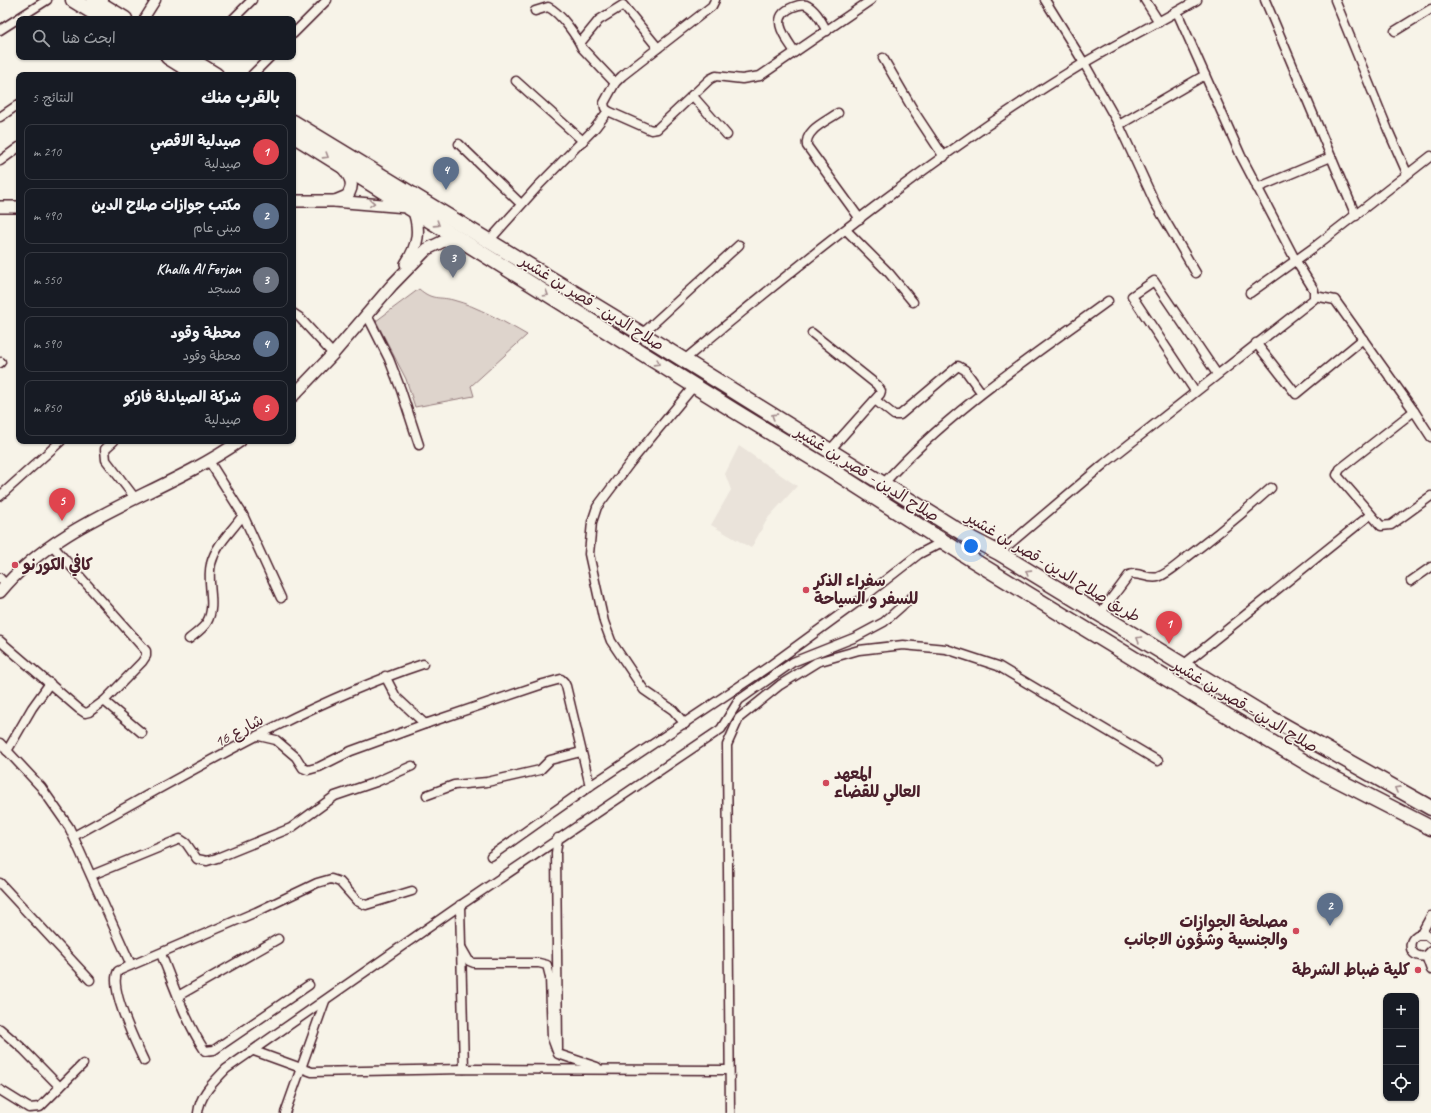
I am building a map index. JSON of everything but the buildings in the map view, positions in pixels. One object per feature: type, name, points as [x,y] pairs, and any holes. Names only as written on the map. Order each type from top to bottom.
[{"type":"highway","points":[[73,0],[99,16]]},
{"type":"highway","points":[[94,0],[120,16]]},
{"type":"highway","points":[[176,60],[208,72]]},
{"type":"highway","name":"طريق صلاح الدين -قصر بن غشير","points":[[296,124],[488,242],[642,334],[943,521],[1183,666],[1262,713],[1431,808]]},
{"type":"highway","name":"صلاح الدين - قصر بن غشير","points":[[296,137],[694,386],[830,469],[984,567],[1320,771],[1431,828]]},
{"type":"highway","points":[[940,539],[946,532],[946,526],[943,521]]},
{"type":"highway","points":[[984,567],[980,559],[980,555],[983,552],[996,552]]},
{"type":"street","points":[[22,16],[47,0]]},
{"type":"street","points":[[146,16],[156,0]]},
{"type":"street","points":[[236,16],[252,0]]},
{"type":"street","points":[[296,31],[327,0]]},
{"type":"street","points":[[716,0],[712,6],[615,83],[604,103],[605,108],[608,111],[650,130],[655,130],[659,128],[692,95],[716,76],[742,79],[760,76],[871,0]]},
{"type":"street","points":[[1045,0],[1084,63],[1119,125],[1155,203],[1196,273]]},
{"type":"street","points":[[1145,0],[1159,22]]},
{"type":"street","points":[[684,360],[765,293],[905,184],[1084,63],[1197,0]]},
{"type":"street","points":[[1265,0],[1356,216]]},
{"type":"street","points":[[1335,0],[1388,130],[1408,173]]},
{"type":"street","points":[[581,42],[599,20],[623,5],[658,48]]},
{"type":"street","points":[[795,52],[781,28],[780,18],[783,14],[801,5],[808,6],[814,10],[827,31]]},
{"type":"street","points":[[535,11],[544,8],[551,8],[581,42],[582,48],[615,83]]},
{"type":"street","points":[[1395,31],[1431,9]]},
{"type":"street","points":[[996,552],[1195,391],[1314,299],[1314,290],[1296,261],[1257,188],[1177,12]]},
{"type":"street","points":[[0,30],[16,20]]},
{"type":"street","points":[[884,58],[915,113],[944,157]]},
{"type":"street","points":[[255,72],[267,60]]},
{"type":"street","points":[[1119,125],[1205,75]]},
{"type":"street","points":[[516,81],[583,141]]},
{"type":"street","points":[[692,95],[728,135]]},
{"type":"street","points":[[0,117],[16,106]]},
{"type":"street","points":[[488,242],[521,204],[583,141],[608,111]]},
{"type":"street","points":[[838,113],[810,133],[807,137],[807,146],[860,219]]},
{"type":"street","points":[[459,144],[521,204]]},
{"type":"street","points":[[0,161],[16,149]]},
{"type":"street","points":[[1250,293],[1356,216],[1431,156]]},
{"type":"street","points":[[1257,188],[1331,157]]},
{"type":"street","points":[[334,201],[347,196],[352,185],[351,180],[342,166]]},
{"type":"street","points":[[296,201],[334,201],[411,208],[418,227],[416,246],[392,285]]},
{"type":"street","points":[[0,207],[16,207]]},
{"type":"street","points":[[846,230],[889,273],[913,302]]},
{"type":"street","points":[[296,393],[333,354],[392,285],[433,245],[446,240],[461,240]]},
{"type":"street","points":[[642,334],[739,245]]},
{"type":"street","points":[[1195,391],[1132,296],[1154,281],[1217,374]]},
{"type":"street","points":[[1315,296],[1335,300],[1414,410],[1431,437]]},
{"type":"street","points":[[884,483],[909,456],[981,392],[1108,301]]},
{"type":"street","points":[[296,314],[333,354]]},
{"type":"street","points":[[367,315],[389,359],[419,445]]},
{"type":"street","points":[[812,333],[877,385],[880,392],[875,400],[830,450]]},
{"type":"street","points":[[1256,343],[1296,394],[1363,339]]},
{"type":"street","points":[[875,400],[894,414],[900,415],[958,366],[965,370],[981,392]]},
{"type":"street","points":[[685,724],[673,710],[644,690],[611,641],[604,622],[589,554],[589,543],[592,522],[597,507],[630,463],[694,386]]},
{"type":"street","points":[[1414,410],[1337,473],[1340,480],[1381,526],[1386,527],[1431,496]]},
{"type":"street","points":[[0,496],[58,444]]},
{"type":"street","points":[[111,444],[105,450],[106,460],[135,498]]},
{"type":"street","points":[[2,585],[67,534],[209,461],[235,444]]},
{"type":"street","points":[[209,461],[243,515],[281,598]]},
{"type":"street","points":[[1099,615],[1129,575],[1133,574],[1150,578],[1158,577],[1165,573],[1212,537],[1271,488]]},
{"type":"street","points":[[189,639],[203,628],[210,615],[209,575],[216,551],[243,515]]},
{"type":"street","points":[[1183,666],[1370,515]]},
{"type":"street","points":[[491,856],[590,786],[685,724],[768,667],[940,539]]},
{"type":"street","points":[[0,641],[85,713],[89,712],[104,701],[146,656],[146,651],[52,546]]},
{"type":"street","points":[[1411,581],[1431,567]]},
{"type":"street","points":[[198,1113],[207,1088],[226,1069],[254,1051],[558,838],[721,729],[738,700],[787,667],[856,637],[884,622],[911,598]]},
{"type":"street","points":[[730,1113],[727,745],[739,718],[780,685],[817,662],[859,650],[899,645],[946,649],[998,666],[1158,761]]},
{"type":"street","name":"شارع 16","points":[[74,836],[259,736],[343,694],[385,676],[423,664]]},
{"type":"street","points":[[385,676],[396,697],[422,723],[428,723]]},
{"type":"street","points":[[259,736],[276,740],[296,757],[303,768],[308,770],[380,739],[561,679],[566,686],[590,786]]},
{"type":"street","points":[[7,751],[32,708],[50,683]]},
{"type":"street","points":[[104,701],[142,733]]},
{"type":"street","points":[[0,743],[41,787],[61,813],[74,836],[132,965]]},
{"type":"street","points":[[427,795],[454,785],[486,782],[540,770],[550,760],[581,752]]},
{"type":"street","points":[[92,876],[180,839],[186,843],[197,859],[207,861],[217,858],[291,828],[335,796],[376,782],[412,766]]},
{"type":"street","points":[[558,838],[556,853],[558,1054]]},
{"type":"street","points":[[144,1061],[126,1023],[115,982],[118,971],[161,954],[325,880],[340,882],[357,901],[366,905],[412,891]]},
{"type":"street","points":[[0,883],[90,980]]},
{"type":"street","points":[[460,906],[464,1069]]},
{"type":"street","points":[[1431,916],[1428,937],[1414,937],[1410,945],[1417,956],[1428,953],[1431,970]]},
{"type":"street","points":[[178,996],[278,939]]},
{"type":"street","points":[[461,947],[469,961],[474,963],[539,963],[547,965],[550,977],[552,1038],[558,1054]]},
{"type":"street","points":[[161,954],[178,996],[206,1051],[212,1051],[309,985]]},
{"type":"street","points":[[285,1113],[325,1001]]},
{"type":"street","points":[[0,1029],[28,1054],[60,1087]]},
{"type":"street","points":[[254,1051],[301,1070],[312,1072],[464,1069],[729,1070]]},
{"type":"street","points":[[558,1054],[606,1070]]},
{"type":"street","points":[[0,1090],[29,1108],[40,1107],[83,1064]]},
{"type":"shaded area","points":[[419,289],[432,297],[453,300],[472,306],[527,335],[471,386],[474,396],[415,407],[406,379],[376,321]]},
{"type":"shaded area","points":[[739,446],[797,486],[768,518],[751,548],[711,525],[731,490],[725,474]]},
{"type":"place","name":"محطة وقود","points":[[446,190]]},
{"type":"place","name":"Khalla Al Ferjan","points":[[453,278]]},
{"type":"place","name":"شركة الصيادلة فاركو","points":[[62,521]]},
{"type":"place","name":"كافي الكورنو","points":[[15,565]]},
{"type":"place","name":"سفراء الذكر للسفر و السياحة","points":[[806,590]]},
{"type":"place","name":"صيدلية الاقصي","points":[[1169,644]]},
{"type":"place","name":"المعهد العالي للقضاء","points":[[826,783]]},
{"type":"place","name":"مكتب جوازات صلاح الدين","points":[[1330,926]]},
{"type":"place","name":"مصلحة الجوازات والجنسية وشؤون الاجانب","points":[[1296,931]]},
{"type":"place","name":"كلية ضباط الشرطة","points":[[1418,970]]}]
